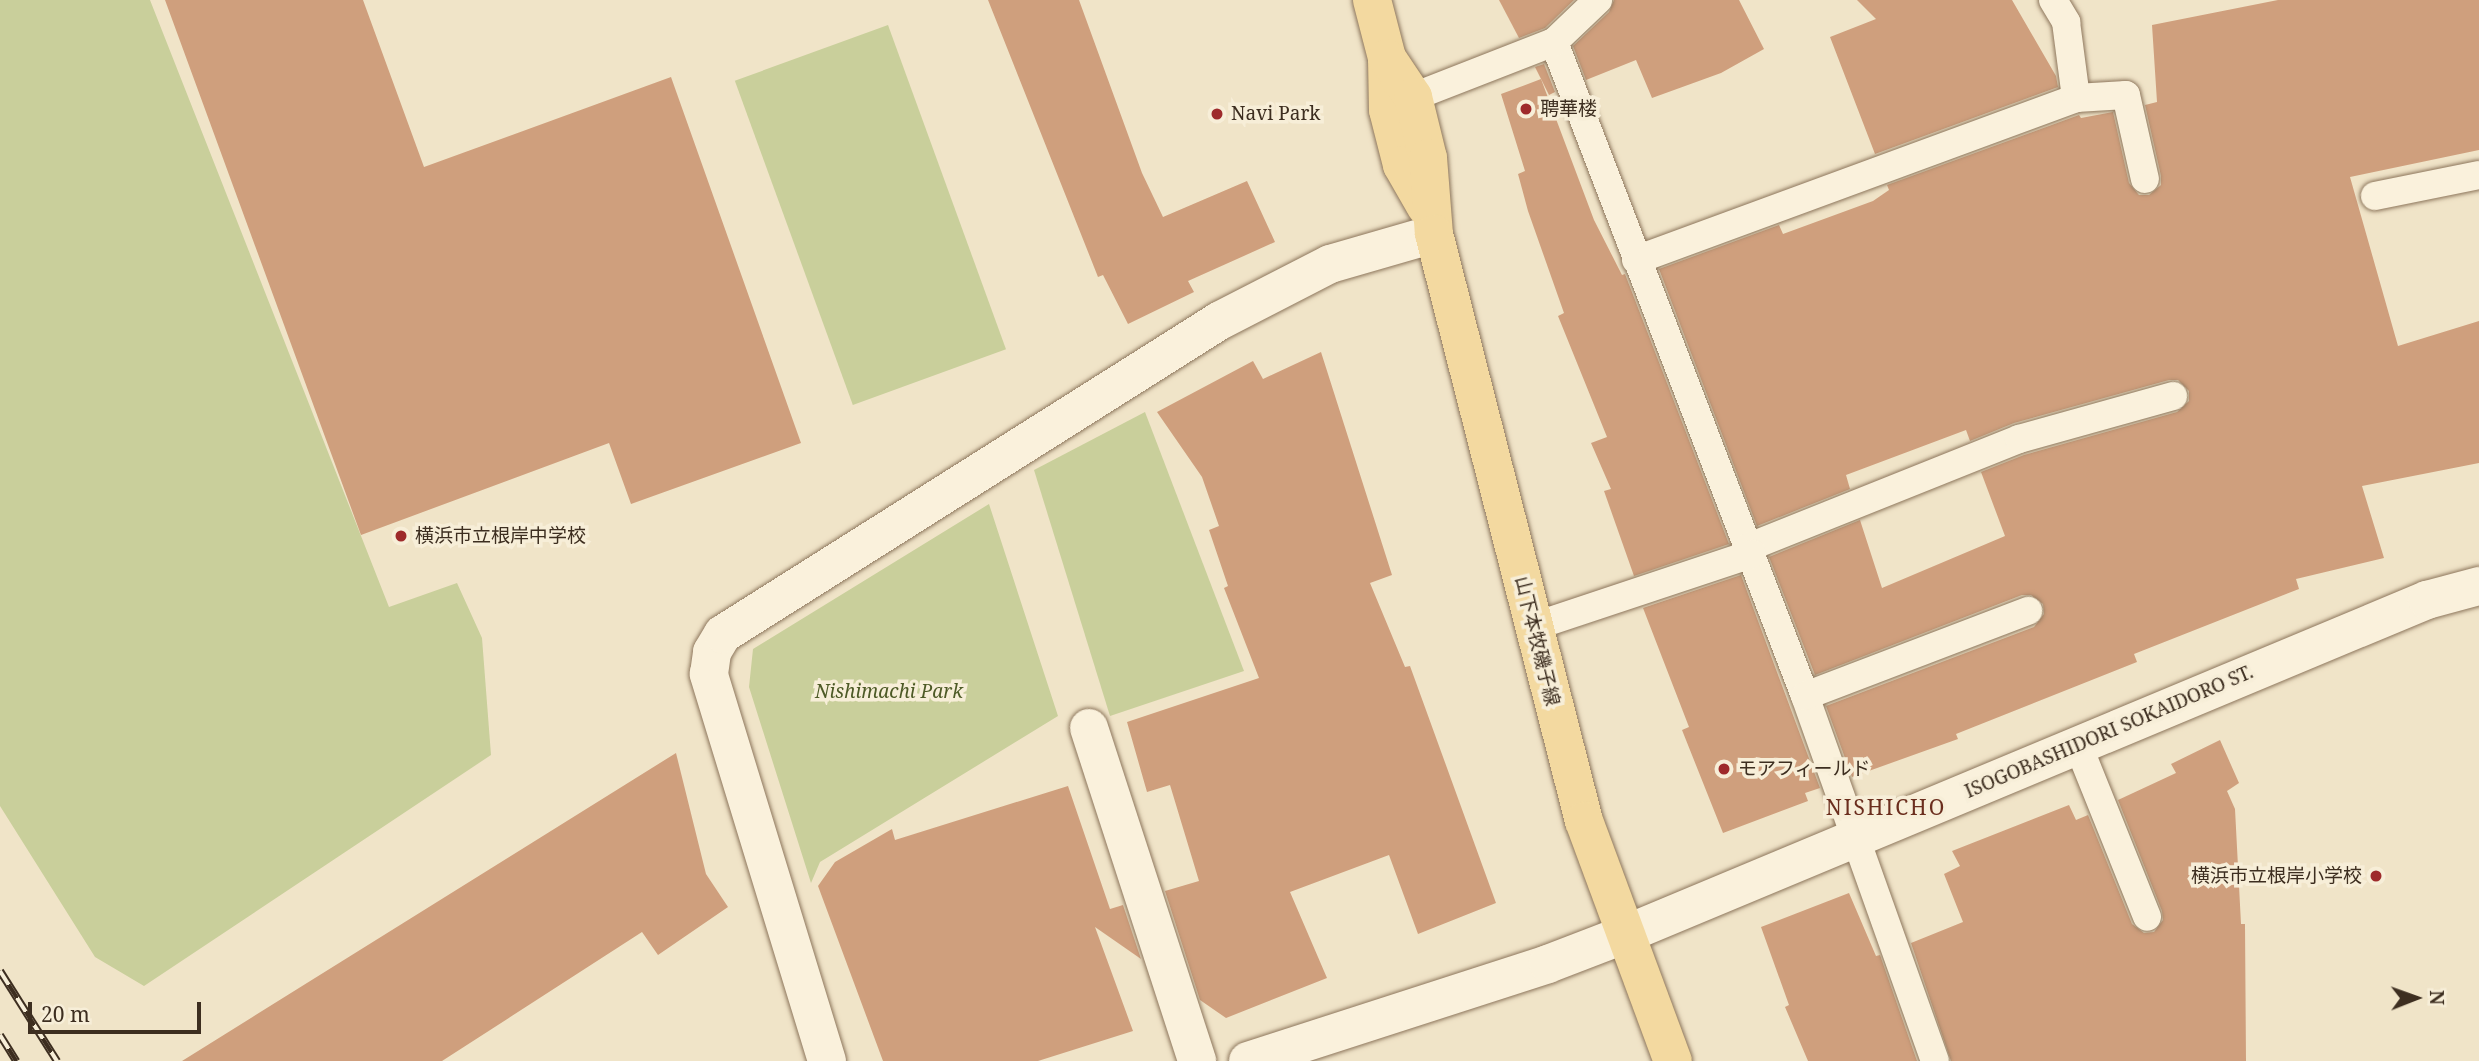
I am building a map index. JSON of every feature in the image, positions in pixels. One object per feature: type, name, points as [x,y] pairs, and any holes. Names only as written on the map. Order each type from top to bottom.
[{"type":"main road","name":"山下本牧磯子線","points":[[1372,0],[1387,58],[1388,110],[1402,165],[1432,223]]},
{"type":"main road","name":"山下本牧磯子線","points":[[1387,58],[1413,97],[1428,158],[1432,223],[1490,438],[1532,626],[1584,821],[1673,1061]]},
{"type":"street","points":[[827,1061],[709,674],[712,652],[723,634],[1219,321],[1330,264],[1432,223]]},
{"type":"street","name":"ISOGOBASHIDORI SOKAIDORO ST.","points":[[1248,1061],[1548,964],[1626,934],[2427,600],[2479,586]]},
{"type":"street","points":[[1088,728],[1197,1061]]},
{"type":"lane","points":[[1413,97],[1554,42],[1598,0]]},
{"type":"lane","points":[[2053,0],[2066,22],[2076,98]]},
{"type":"lane","points":[[1554,42],[1805,696],[1858,838],[1935,1061]]},
{"type":"lane","points":[[1636,260],[2076,98],[2126,95],[2145,179]]},
{"type":"lane","points":[[2375,196],[2479,175]]},
{"type":"lane","points":[[1532,626],[1750,551],[2019,439],[2173,396]]},
{"type":"lane","points":[[1805,696],[2028,611]]},
{"type":"lane","points":[[2078,745],[2147,917]]},
{"type":"green space","points":[[0,0],[150,0],[389,607],[457,583],[482,638],[491,755],[144,986],[95,957],[0,806]]},
{"type":"green space","points":[[888,25],[1006,349],[853,405],[735,81]]},
{"type":"green space","points":[[1145,412],[1244,671],[1110,716],[1034,470]]},
{"type":"green space","name":"Nishimachi Park","points":[[989,504],[1058,716],[820,862],[811,883],[749,687],[753,649]]},
{"type":"building","points":[[165,0],[363,0],[424,167],[671,77],[801,443],[631,504],[609,443],[361,535]]},
{"type":"building","points":[[988,0],[1079,0],[1142,173],[1163,217],[1247,181],[1275,242],[1188,281],[1194,292],[1128,324],[1103,275],[1098,277]]},
{"type":"building","points":[[1499,0],[1574,0],[1545,28],[1519,38]]},
{"type":"building","points":[[1614,0],[1739,0],[1764,49],[1721,73],[1652,98],[1636,60],[1586,80],[1573,46],[1609,12]]},
{"type":"building","points":[[1857,0],[2012,0],[2056,76],[2058,87],[1875,154],[1830,37],[1876,19]]},
{"type":"building","points":[[2278,0],[2479,0],[2479,150],[2350,177],[2398,346],[2479,321],[2479,463],[2362,486],[2384,558],[2296,579],[2299,589],[2134,654],[2137,662],[1956,734],[1958,739],[1852,777],[1826,706],[2034,627],[2044,614],[2043,604],[2031,595],[2022,595],[1815,675],[1769,557],[1860,520],[1882,588],[2005,536],[1981,472],[2024,455],[2177,412],[2189,401],[2189,391],[2178,380],[2169,380],[2014,423],[1970,441],[1966,430],[1846,475],[1850,489],[1757,526],[1659,269],[1779,225],[1783,234],[1873,201],[1889,190],[1887,185],[2079,115],[2081,118],[2113,112],[2129,183],[2139,195],[2149,195],[2161,185],[2145,105],[2157,102],[2152,25]]},
{"type":"building","points":[[1544,64],[1555,92],[1549,95],[1535,67]]},
{"type":"building","points":[[1541,79],[1594,220],[1622,275],[1625,274],[1729,544],[1634,576],[1604,491],[1611,489],[1591,443],[1607,437],[1558,316],[1564,313],[1528,211],[1518,174],[1525,171],[1501,94]]},
{"type":"building","points":[[1321,352],[1392,575],[1370,583],[1405,667],[1410,666],[1496,903],[1418,934],[1389,855],[1290,892],[1327,978],[1226,1018],[1200,1000],[1165,891],[1199,881],[1170,785],[1147,792],[1127,722],[1259,678],[1224,588],[1228,586],[1209,530],[1219,526],[1202,477],[1157,412],[1253,361],[1263,379]]},
{"type":"building","points":[[1741,575],[1820,788],[1805,793],[1808,801],[1723,833],[1682,730],[1689,727],[1643,608]]},
{"type":"building","points":[[2220,740],[2239,783],[2227,791],[2235,809],[2241,924],[2245,924],[2246,1061],[1951,1061],[1911,943],[1963,922],[1944,874],[1960,866],[1952,851],[2069,805],[2076,820],[2088,815],[2132,924],[2144,933],[2154,932],[2163,920],[2162,911],[2118,800],[2176,773],[2171,764]]},
{"type":"building","points":[[676,753],[706,874],[728,907],[658,955],[642,932],[442,1061],[182,1061]]},
{"type":"building","points":[[1068,786],[1110,909],[1123,905],[1141,959],[1095,927],[1133,1031],[1038,1061],[883,1061],[818,886],[835,862],[892,829],[895,840]]},
{"type":"building","points":[[1849,893],[1876,956],[1880,955],[1917,1061],[1808,1061],[1785,1007],[1789,1005],[1761,927]]},
{"type":"railway","points":[[0,971],[57,1061]]},
{"type":"railway","points":[[0,1035],[16,1061]]},
{"type":"place","name":"聘華楼","points":[[1526,109]]},
{"type":"place","name":"Navi Park","points":[[1217,114]]},
{"type":"place","name":"横浜市立根岸中学校","points":[[401,536]]},
{"type":"place","name":"モアフィールド","points":[[1724,769]]},
{"type":"place","name":"横浜市立根岸小学校","points":[[2376,876]]},
{"type":"district","name":"NISHICHO","points":[[1886,807]]}]
